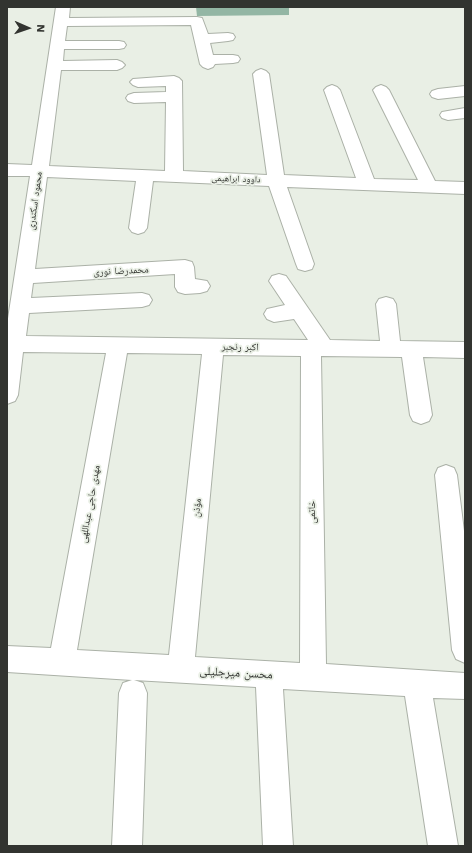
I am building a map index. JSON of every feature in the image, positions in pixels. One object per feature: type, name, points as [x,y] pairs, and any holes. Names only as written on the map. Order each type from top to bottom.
[{"type":"street","points":[[62,14],[197,21],[208,62],[234,59]]},
{"type":"street","name":"محمود اسکندری","points":[[7,395],[14,344],[18,290],[39,171],[62,14]]},
{"type":"street","points":[[202,39],[228,37]]},
{"type":"street","points":[[58,45],[101,38],[119,45]]},
{"type":"street","points":[[55,66],[117,65]]},
{"type":"street","points":[[261,74],[276,180],[305,264]]},
{"type":"street","points":[[138,82],[174,81],[174,176]]},
{"type":"street","points":[[332,90],[367,184]]},
{"type":"street","points":[[381,90],[429,186]]},
{"type":"street","points":[[438,94],[465,91]]},
{"type":"street","points":[[134,98],[174,97]]},
{"type":"street","points":[[448,115],[465,113]]},
{"type":"street","name":"داوود ابراهیمی","points":[[7,170],[465,188]]},
{"type":"street","points":[[138,228],[145,175]]},
{"type":"street","name":"محمدرضا نوری","points":[[18,290],[185,267],[185,286],[200,286]]},
{"type":"street","points":[[279,281],[299,311],[317,348]]},
{"type":"street","points":[[18,290],[142,300]]},
{"type":"street","points":[[386,304],[420,415]]},
{"type":"street","points":[[274,314],[299,311]]},
{"type":"street","name":"اکبر رنجبر","points":[[14,344],[465,350]]},
{"type":"street","name":"مهدی حاجی عبداللهی","points":[[62,662],[118,346]]},
{"type":"street","name":"مؤذن","points":[[181,669],[213,347]]},
{"type":"street","name":"خاتمی","points":[[314,677],[317,348]]},
{"type":"street","points":[[446,475],[465,650]]},
{"type":"street","name":"محسن میرجلیلی","points":[[7,659],[465,686]]},
{"type":"street","points":[[269,675],[278,846]]},
{"type":"street","points":[[417,683],[443,846]]},
{"type":"street","points":[[127,846],[133,693]]}]
